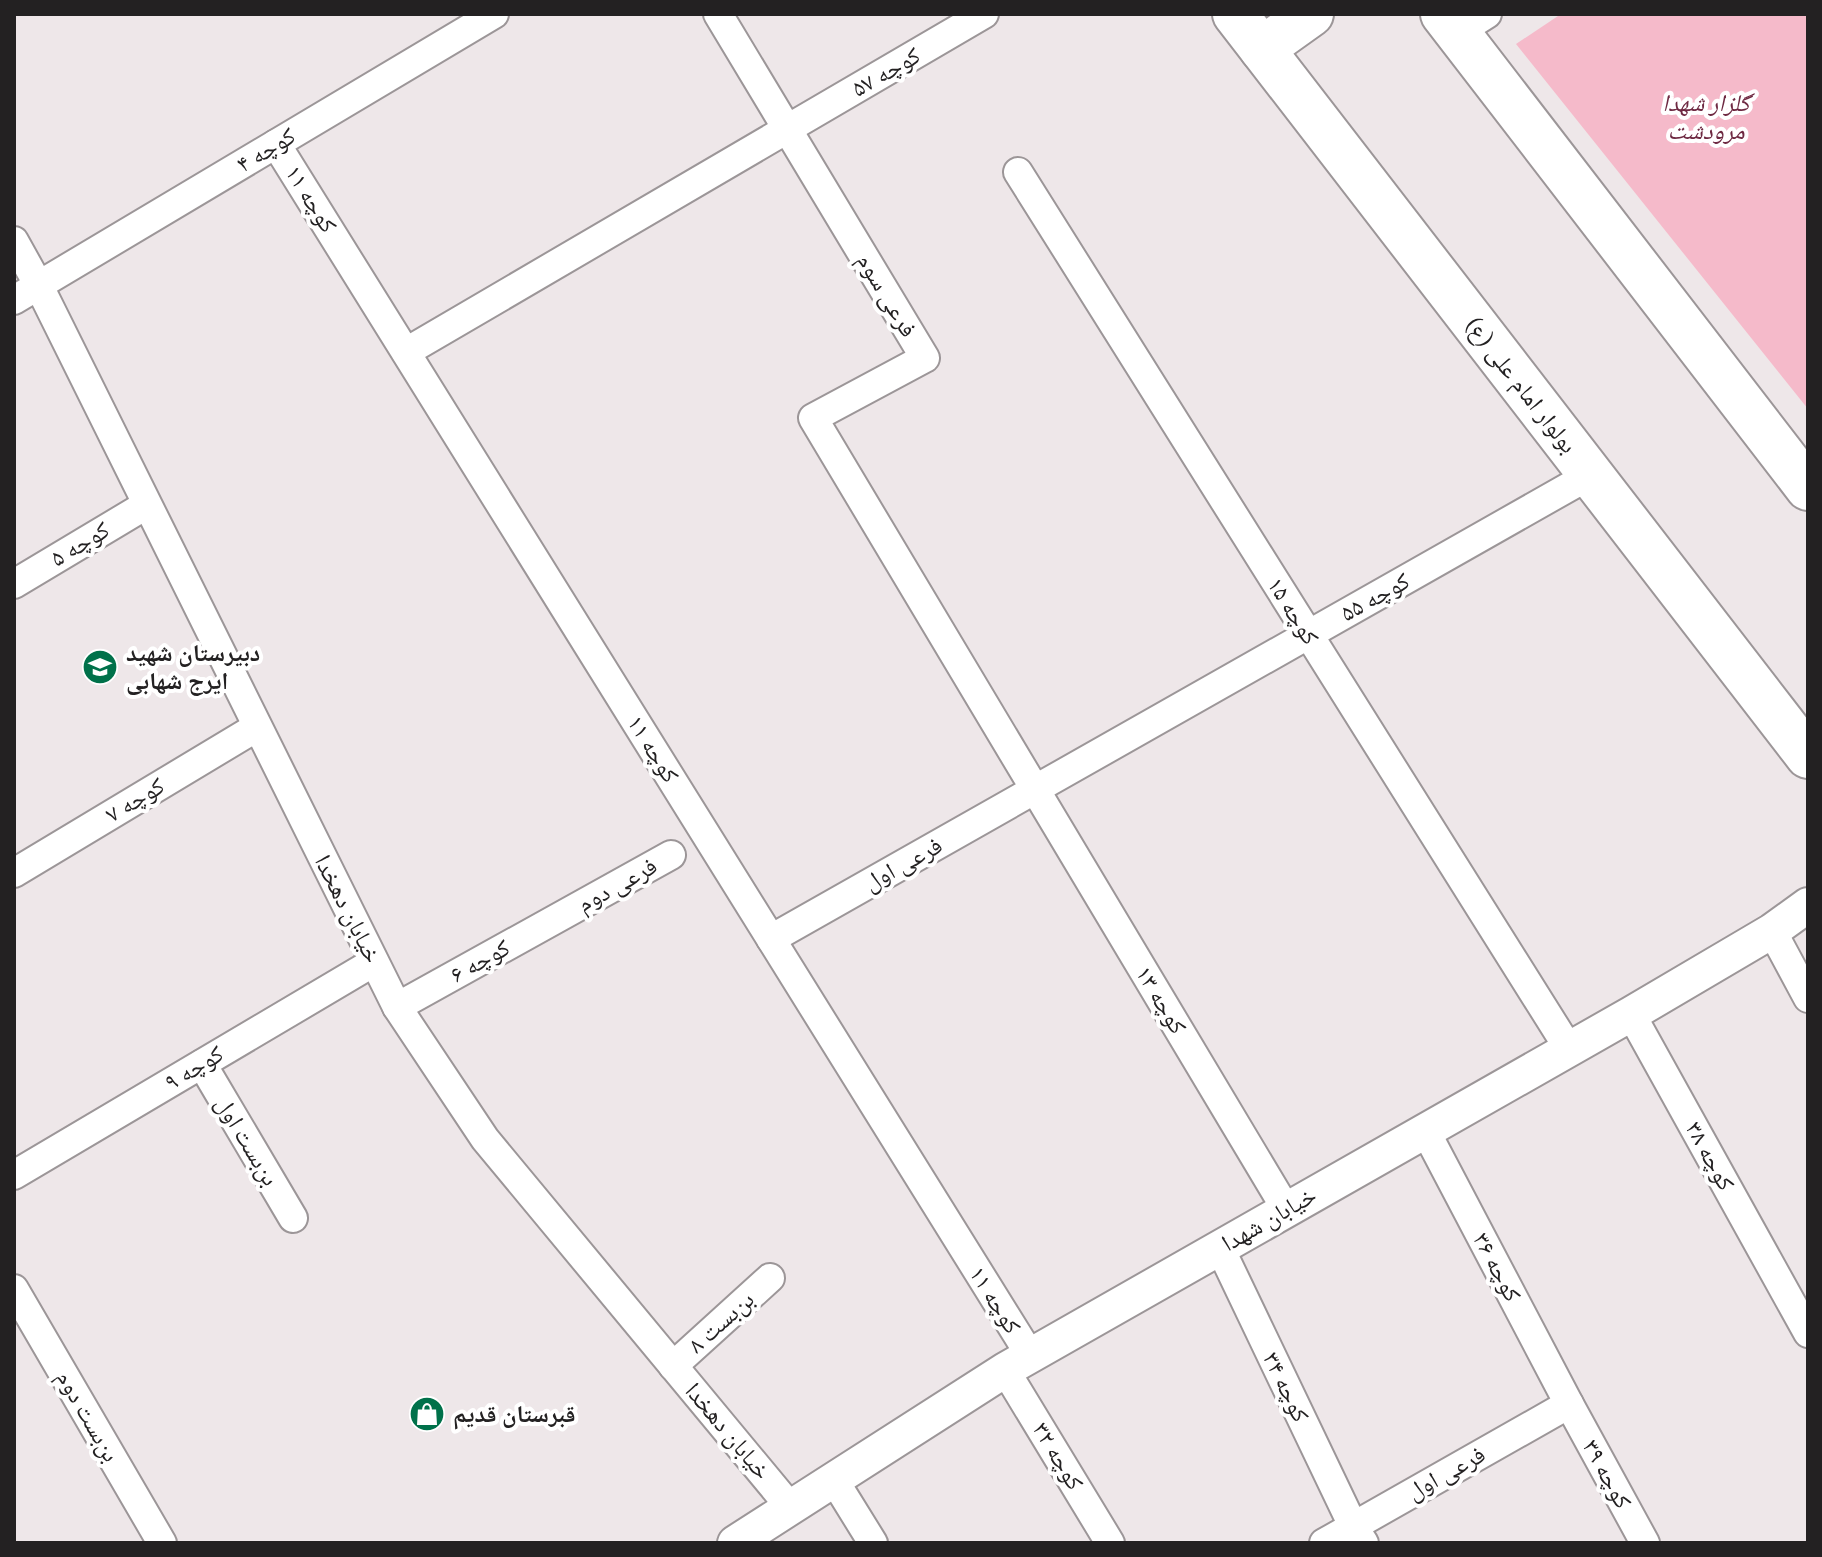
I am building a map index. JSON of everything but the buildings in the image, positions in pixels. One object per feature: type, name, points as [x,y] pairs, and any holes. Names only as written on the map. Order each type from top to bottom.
[{"type":"main road","name":"بولوار امام علی (ع)","points":[[1235,14],[1808,756]]},
{"type":"main road","points":[[1262,49],[1311,14]]},
{"type":"main road","points":[[1462,20],[1808,488]]},
{"type":"street","name":"کوچه ۴","points":[[14,300],[494,14]]},
{"type":"street","points":[[406,352],[787,129],[718,14]]},
{"type":"street","name":"کوچه ۵۷","points":[[787,129],[984,14]]},
{"type":"street","name":"فرعی سوم","points":[[787,129],[925,358],[813,418],[1035,790]]},
{"type":"street","name":"کوچه ۱۱","points":[[276,144],[771,939],[1017,1362]]},
{"type":"street","name":"کوچه ۱۵","points":[[1018,172],[1569,1049]]},
{"type":"street","name":"خیابان دهخدا","points":[[14,241],[397,1007],[485,1139],[791,1508]]},
{"type":"street","name":"کوچه ۵۵","points":[[1035,790],[1590,475]]},
{"type":"street","name":"کوچه ۵","points":[[14,584],[146,505]]},
{"type":"street","name":"کوچه ۷","points":[[14,873],[257,727]]},
{"type":"street","name":"فرعی اول","points":[[771,939],[1035,790]]},
{"type":"street","name":"کوچه ۱۳","points":[[1035,790],[1286,1209]]},
{"type":"street","name":"فرعی دوم","points":[[562,916],[671,855]]},
{"type":"street","name":"خیابان شهدا","points":[[735,1543],[1017,1362],[1631,1014],[1772,931],[1808,905]]},
{"type":"street","name":"کوچه ۶","points":[[397,1007],[562,916]]},
{"type":"street","points":[[1772,931],[1808,998]]},
{"type":"street","name":"کوچه ۹","points":[[14,1175],[374,962]]},
{"type":"street","name":"کوچه ۳۸","points":[[1631,1014],[1808,1333]]},
{"type":"street","name":"بن‌بست اول","points":[[202,1064],[293,1218]]},
{"type":"street","name":"کوچه ۳۶","points":[[1425,1130],[1569,1404]]},
{"type":"street","name":"کوچه ۳۴","points":[[1220,1248],[1359,1534]]},
{"type":"street","name":"بن‌بست ۸","points":[[673,1366],[770,1278]]},
{"type":"street","name":"بن‌بست دوم","points":[[14,1289],[162,1543]]},
{"type":"street","name":"کوچه ۳۲","points":[[1017,1362],[1110,1543]]},
{"type":"street","name":"فرعی اول","points":[[1324,1543],[1359,1534],[1569,1404]]},
{"type":"street","name":"کوچه ۳۹","points":[[1569,1404],[1645,1543]]},
{"type":"street","points":[[834,1480],[873,1543]]},
{"type":"green space","name":"گلزار شهدا مرودشت","points":[[1561,14],[1808,14],[1808,409],[1516,44]]},
{"type":"place","name":"دبیرستان شهید ایرج شهابی","points":[[100,667]]},
{"type":"place","name":"قبرستان قدیم","points":[[427,1414]]}]
